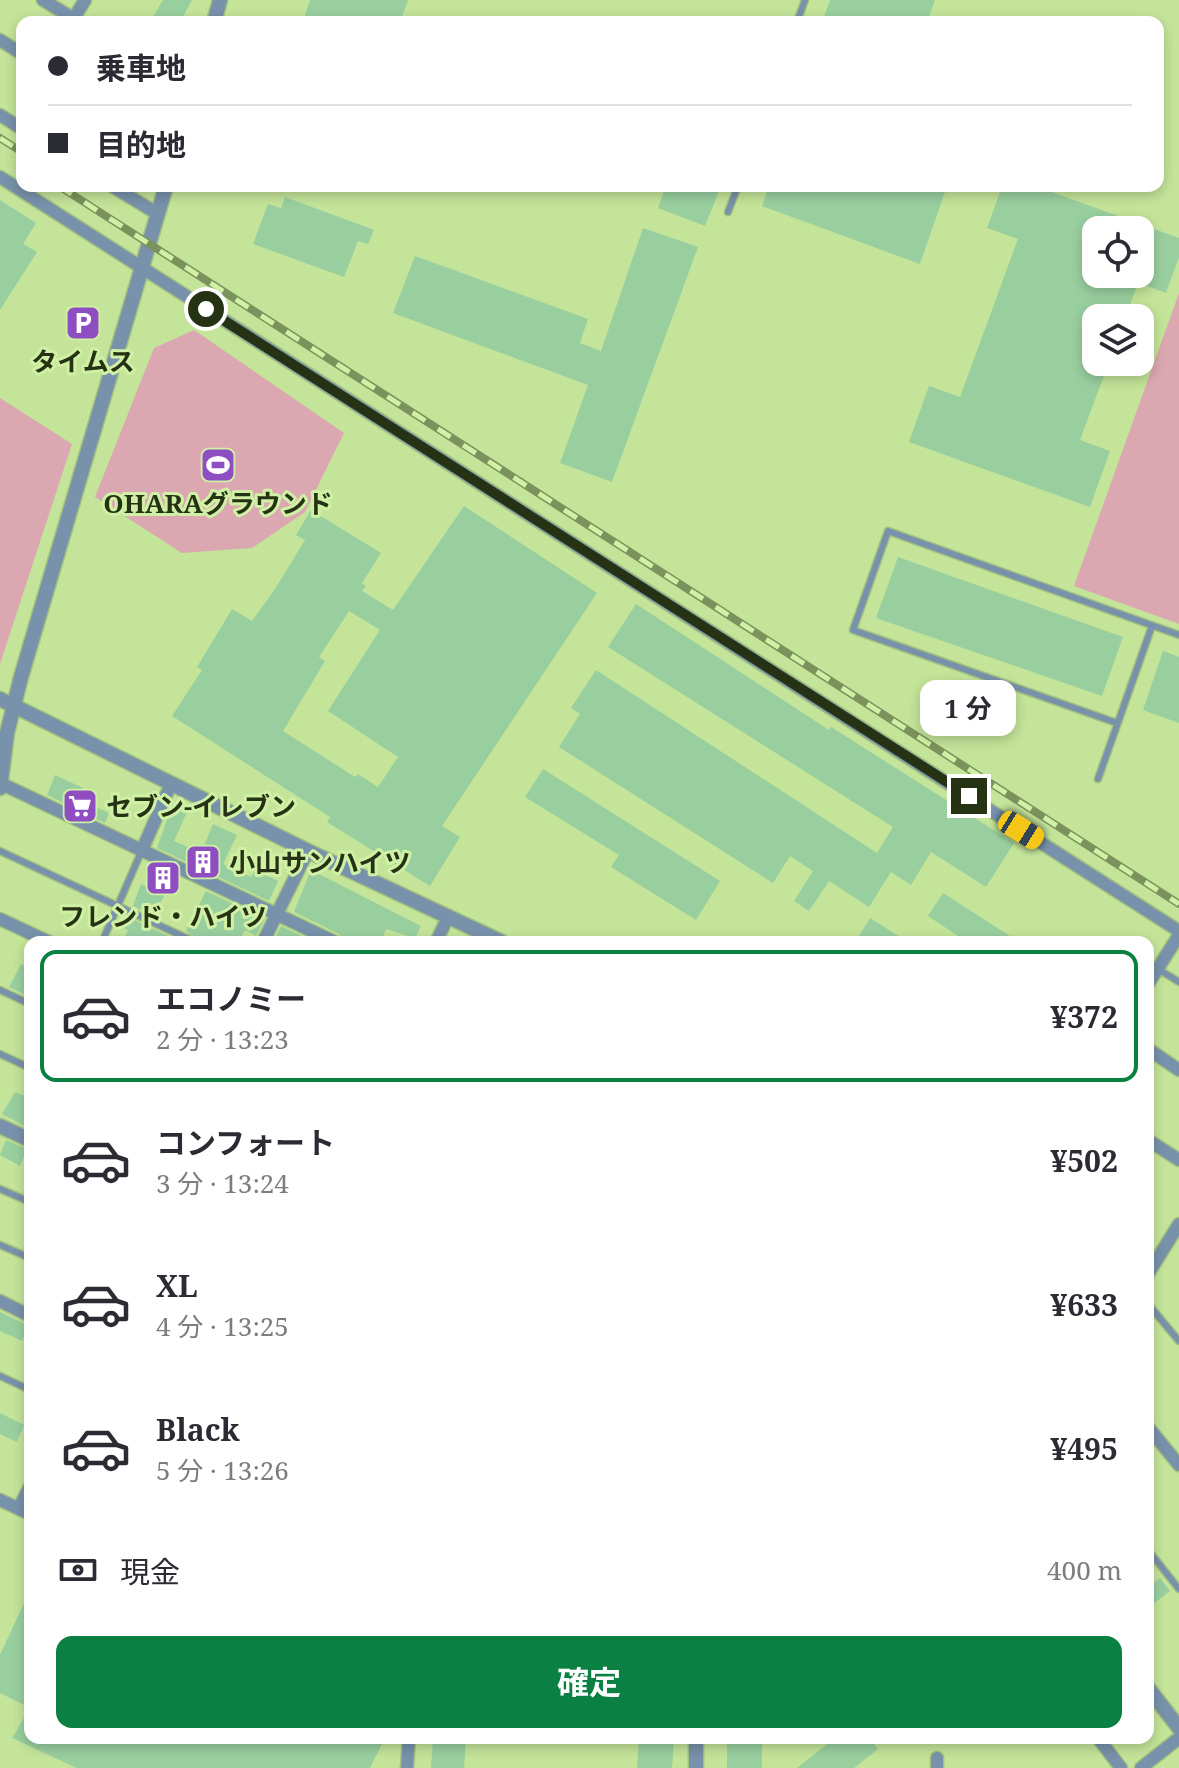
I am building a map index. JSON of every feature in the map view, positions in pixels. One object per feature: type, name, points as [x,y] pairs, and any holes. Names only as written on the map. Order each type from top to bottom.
[{"type":"street","points":[[43,0],[70,16]]},
{"type":"street","points":[[23,192],[1179,933],[1154,974]]},
{"type":"street","points":[[122,192],[158,214]]},
{"type":"street","points":[[164,192],[6,702],[0,785],[323,936]]},
{"type":"street","points":[[6,702],[308,851],[489,936]]},
{"type":"street","points":[[142,850],[171,784]]},
{"type":"street","points":[[266,936],[308,851]]},
{"type":"street","points":[[439,936],[448,917]]},
{"type":"street","points":[[0,919],[36,936]]},
{"type":"street","points":[[1154,1053],[1179,1070]]},
{"type":"street","points":[[0,1126],[24,1137]]},
{"type":"street","points":[[1154,1144],[1179,1160]]},
{"type":"street","points":[[1154,1264],[1179,1224]]},
{"type":"street","points":[[0,1301],[24,1313]]},
{"type":"street","points":[[1154,1436],[1179,1465]]},
{"type":"street","points":[[0,1500],[24,1511]]},
{"type":"street","points":[[1154,1696],[1179,1728]]},
{"type":"street","points":[[1141,1768],[1179,1738]]},
{"type":"street","points":[[407,1768],[409,1744]]},
{"type":"street","points":[[696,1744],[696,1768]]},
{"type":"street","points":[[1103,1744],[1121,1768]]},
{"type":"lane","points":[[728,212],[736,192]]},
{"type":"lane","points":[[1117,723],[853,630],[888,531],[1179,635]]},
{"type":"lane","points":[[1098,779],[1152,626]]},
{"type":"lane","points":[[105,936],[142,850]]},
{"type":"lane","points":[[0,851],[182,936]]},
{"type":"lane","points":[[1158,968],[1179,982]]},
{"type":"lane","points":[[0,990],[24,1001]]},
{"type":"lane","points":[[0,1054],[24,1065]]},
{"type":"lane","points":[[0,1189],[24,1199]]},
{"type":"lane","points":[[0,1245],[24,1255]]},
{"type":"lane","points":[[1154,1311],[1179,1341]]},
{"type":"lane","points":[[0,1376],[24,1387]]},
{"type":"lane","points":[[1154,1558],[1179,1589]]},
{"type":"shaded area","points":[[1179,293],[1179,624],[1074,586],[1149,376],[1154,376],[1154,363]]},
{"type":"shaded area","name":"OHARAグラウンド","points":[[194,330],[344,433],[305,512],[252,548],[182,553],[95,497],[154,348]]},
{"type":"shaded area","points":[[0,398],[72,444],[0,664]]},
{"type":"building","points":[[163,0],[192,0],[183,16],[154,16]]},
{"type":"building","points":[[310,0],[408,0],[402,16],[305,16]]},
{"type":"building","points":[[830,0],[935,0],[929,16],[824,16]]},
{"type":"building","points":[[664,192],[719,192],[705,226],[658,208]]},
{"type":"building","points":[[767,192],[945,192],[920,264],[762,206]]},
{"type":"building","points":[[1000,192],[1052,192],[1118,216],[1082,216],[1082,288],[1136,288],[1130,304],[1082,304],[1082,376],[1104,376],[1080,440],[1110,451],[1090,507],[909,442],[929,386],[960,397],[1018,239],[987,228]]},
{"type":"building","points":[[285,197],[374,230],[368,244],[358,241],[344,277],[253,244],[268,204],[281,208]]},
{"type":"building","points":[[0,200],[36,223],[23,244],[37,252],[0,310]]},
{"type":"building","points":[[643,228],[698,247],[612,482],[560,463],[588,385],[393,313],[415,256],[588,319],[580,343],[601,351]]},
{"type":"building","points":[[1154,229],[1179,238],[1179,257],[1166,293],[1152,288]]},
{"type":"building","points":[[464,506],[597,593],[442,826],[460,837],[430,886],[327,822],[330,817],[172,716],[202,670],[197,667],[232,609],[252,621],[275,589],[305,540],[296,535],[311,510],[381,553],[362,583],[366,586],[362,591],[393,610]],"holes":[[[349,611],[380,630],[328,711],[398,757],[378,787],[358,774],[355,777],[283,731],[325,661],[319,657]]]},
{"type":"building","points":[[898,557],[1123,637],[1102,696],[876,618]]},
{"type":"building","points":[[636,604],[829,730],[831,727],[1014,843],[986,887],[931,852],[911,885],[891,872],[869,907],[829,881],[809,911],[794,901],[813,871],[790,856],[773,883],[559,747],[580,714],[571,708],[596,670],[877,853],[893,827],[608,647]]},
{"type":"building","points":[[1163,651],[1179,657],[1179,723],[1143,710]]},
{"type":"building","points":[[543,769],[720,881],[696,920],[611,867],[619,855],[525,797]]},
{"type":"building","name":"セブン-イレブン","points":[[55,775],[83,788],[78,798],[109,813],[105,823],[47,795]]},
{"type":"building","points":[[172,805],[187,812],[174,841],[201,853],[213,824],[237,835],[223,864],[251,877],[255,870],[278,881],[269,901],[157,848]]},
{"type":"building","points":[[156,867],[175,876],[153,916],[133,906],[141,884],[147,887]]},
{"type":"building","points":[[311,870],[421,926],[416,936],[386,929],[383,936],[340,936],[294,912]]},
{"type":"building","points":[[206,891],[265,919],[256,936],[245,930],[242,936],[193,936],[186,931]]},
{"type":"building","points":[[943,893],[1010,936],[958,936],[928,916]]},
{"type":"building","points":[[128,917],[168,936],[125,936],[128,930],[123,928]]},
{"type":"building","points":[[870,918],[898,936],[859,936]]},
{"type":"building","points":[[281,926],[302,936],[276,936]]},
{"type":"building","points":[[21,964],[24,965],[24,994],[9,987]]},
{"type":"building","points":[[15,1092],[24,1096],[24,1126],[2,1114]]},
{"type":"building","points":[[6,1140],[24,1148],[20,1166],[0,1155]]},
{"type":"building","points":[[0,1312],[24,1324],[22,1341],[0,1331]]},
{"type":"building","points":[[0,1413],[24,1425],[17,1442],[0,1434]]},
{"type":"building","points":[[1160,1578],[1170,1591],[1154,1603],[1154,1582]]},
{"type":"building","points":[[24,1603],[24,1705],[0,1693],[0,1655]]},
{"type":"building","points":[[24,1718],[24,1744],[12,1738]]},
{"type":"building","points":[[25,1744],[382,1744],[370,1768],[77,1768]]},
{"type":"building","points":[[433,1744],[466,1744],[464,1768],[431,1768]]},
{"type":"building","points":[[639,1744],[674,1744],[672,1768],[637,1768]]},
{"type":"building","points":[[727,1744],[762,1744],[762,1768],[727,1768]]},
{"type":"building","points":[[827,1744],[874,1744],[878,1749],[854,1768],[797,1768]]},
{"type":"railway","points":[[0,138],[16,148]]},
{"type":"railway","points":[[68,192],[1179,904]]},
{"type":"place","name":"タイムス","points":[[83,323]]},
{"type":"place","name":"OHARAグラウンド","points":[[218,465]]},
{"type":"place","name":"セブン-イレブン","points":[[80,806]]},
{"type":"place","name":"小山サンハイツ","points":[[203,862]]},
{"type":"place","name":"フレンド・ハイツ","points":[[163,878]]},
{"type":"route","points":[[206,309],[969,796]]}]
